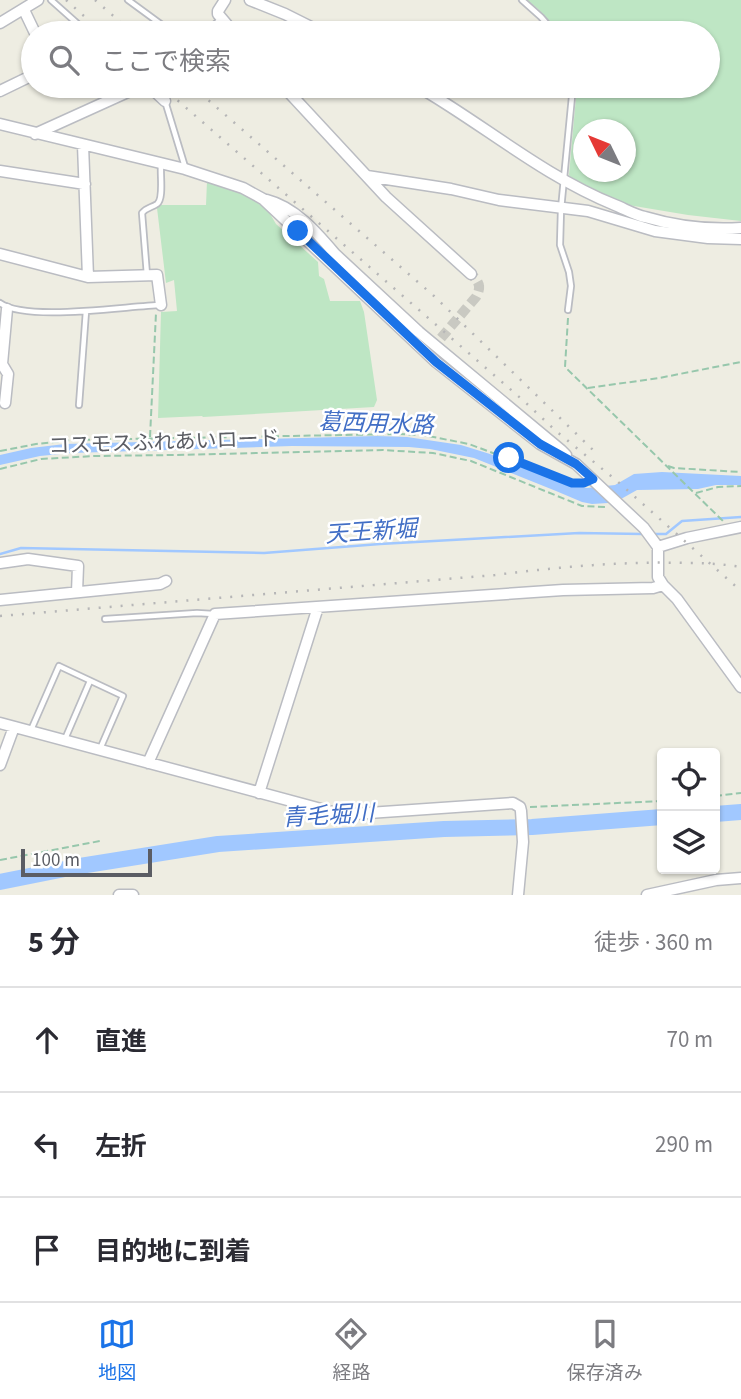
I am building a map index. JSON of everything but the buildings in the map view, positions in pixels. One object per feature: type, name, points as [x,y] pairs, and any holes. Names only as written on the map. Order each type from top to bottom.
[{"type":"street","points":[[0,23],[38,0]]},
{"type":"street","points":[[221,19],[218,11],[225,0]]},
{"type":"street","points":[[250,0],[299,21]]},
{"type":"street","points":[[24,10],[29,21]]},
{"type":"street","points":[[0,91],[21,81]]},
{"type":"street","points":[[35,134],[114,98]]},
{"type":"street","points":[[294,98],[386,197],[471,274]]},
{"type":"street","points":[[436,98],[565,181],[600,199],[643,217],[704,227],[741,228]]},
{"type":"street","points":[[0,124],[185,169],[243,188],[263,200],[312,244],[436,362],[540,444],[569,459]]},
{"type":"street","points":[[83,145],[88,277]]},
{"type":"street","points":[[0,171],[85,184]]},
{"type":"street","points":[[367,176],[481,194],[499,200],[588,211],[655,231],[741,239]]},
{"type":"street","points":[[386,197],[394,180]]},
{"type":"street","points":[[263,200],[277,203],[295,214],[419,332],[438,341],[644,528],[656,543],[658,577],[741,687]]},
{"type":"street","points":[[312,244],[321,245],[335,254]]},
{"type":"street","points":[[0,254],[88,277],[156,275],[159,305]]},
{"type":"street","points":[[4,306],[2,364],[8,374],[5,403]]},
{"type":"street","points":[[656,543],[741,527]]},
{"type":"street","points":[[0,563],[28,559],[78,566],[77,592]]},
{"type":"street","points":[[0,600],[160,584],[166,581]]},
{"type":"street","points":[[148,763],[215,614],[563,590],[653,588],[663,585]]},
{"type":"street","points":[[259,793],[318,607]]},
{"type":"street","points":[[0,723],[344,814],[513,803],[520,809],[523,842],[518,895]]},
{"type":"street","points":[[0,765],[14,727]]},
{"type":"street","points":[[647,895],[716,880],[741,878]]},
{"type":"street","points":[[118,895],[134,895]]},
{"type":"lane","points":[[51,0],[75,21]]},
{"type":"lane","points":[[128,0],[157,21]]},
{"type":"lane","points":[[522,0],[544,21]]},
{"type":"lane","points":[[568,310],[572,286],[560,245],[572,98]]},
{"type":"lane","points":[[164,100],[185,169]]},
{"type":"lane","points":[[147,276],[142,213],[161,199],[161,164]]},
{"type":"lane","points":[[4,306],[52,312],[159,305]]},
{"type":"lane","points":[[79,405],[86,311]]},
{"type":"lane","points":[[105,619],[215,614]]},
{"type":"lane","points":[[30,730],[58,666],[123,696],[100,750]]},
{"type":"lane","points":[[65,740],[90,681]]},
{"type":"path","points":[[150,438],[159,305]]},
{"type":"path","points":[[568,310],[565,368],[728,525]]},
{"type":"path","points":[[587,388],[659,378],[741,362]]},
{"type":"path","points":[[0,452],[72,440],[397,433],[469,443],[572,483],[596,482]]},
{"type":"path","name":"コスモスふれあいロード","points":[[0,469],[41,459],[94,456],[383,450],[433,453],[471,461],[582,506],[616,505]]},
{"type":"path","points":[[667,466],[741,472]]},
{"type":"path","points":[[694,492],[718,486],[741,486]]},
{"type":"path","points":[[720,795],[741,793]]},
{"type":"path","points":[[520,809],[657,801]]},
{"type":"path","points":[[0,860],[100,841]]},
{"type":"green space","points":[[527,0],[741,0],[741,221],[622,204],[574,182],[636,182],[636,119],[574,119],[576,98],[720,98],[720,21],[548,21]]},
{"type":"green space","points":[[573,130],[573,181],[569,175]]},
{"type":"green space","points":[[207,181],[251,197],[269,212],[276,224],[318,262],[319,276],[324,279],[330,301],[360,301],[377,400],[374,407],[158,418],[161,312],[177,311],[174,280],[166,283],[157,208],[161,205],[206,205]]},
{"type":"water","points":[[407,437],[461,445],[565,483],[587,488],[615,485],[634,474],[662,472],[741,476],[741,485],[637,490],[621,499],[592,504],[474,458],[409,447],[292,446],[71,453],[40,456],[0,465],[0,455],[65,444]]},
{"type":"waterway","name":"天王新堀","points":[[653,534],[666,534],[682,521],[741,517]]},
{"type":"waterway","name":"天王新堀","points":[[0,554],[21,548],[264,553],[579,533],[643,534]]},
{"type":"waterway","name":"青毛堀川","points":[[720,814],[741,812]]},
{"type":"waterway","name":"青毛堀川","points":[[0,882],[218,844],[657,817]]},
{"type":"tunnel","points":[[441,338],[478,293],[479,284],[471,274]]},
{"type":"railway","points":[[66,0],[90,21]]},
{"type":"railway","points":[[95,0],[119,21]]},
{"type":"railway","points":[[175,98],[741,591]]},
{"type":"railway","points":[[206,98],[434,296],[593,450]]},
{"type":"railway","points":[[0,616],[591,565],[708,563],[741,567]]},
{"type":"route","points":[[298,231],[436,362],[540,444],[569,459],[593,479],[584,483],[572,483],[509,458]]},
{"type":"water label","name":"葛西用水路","points":[[376,423]]}]
